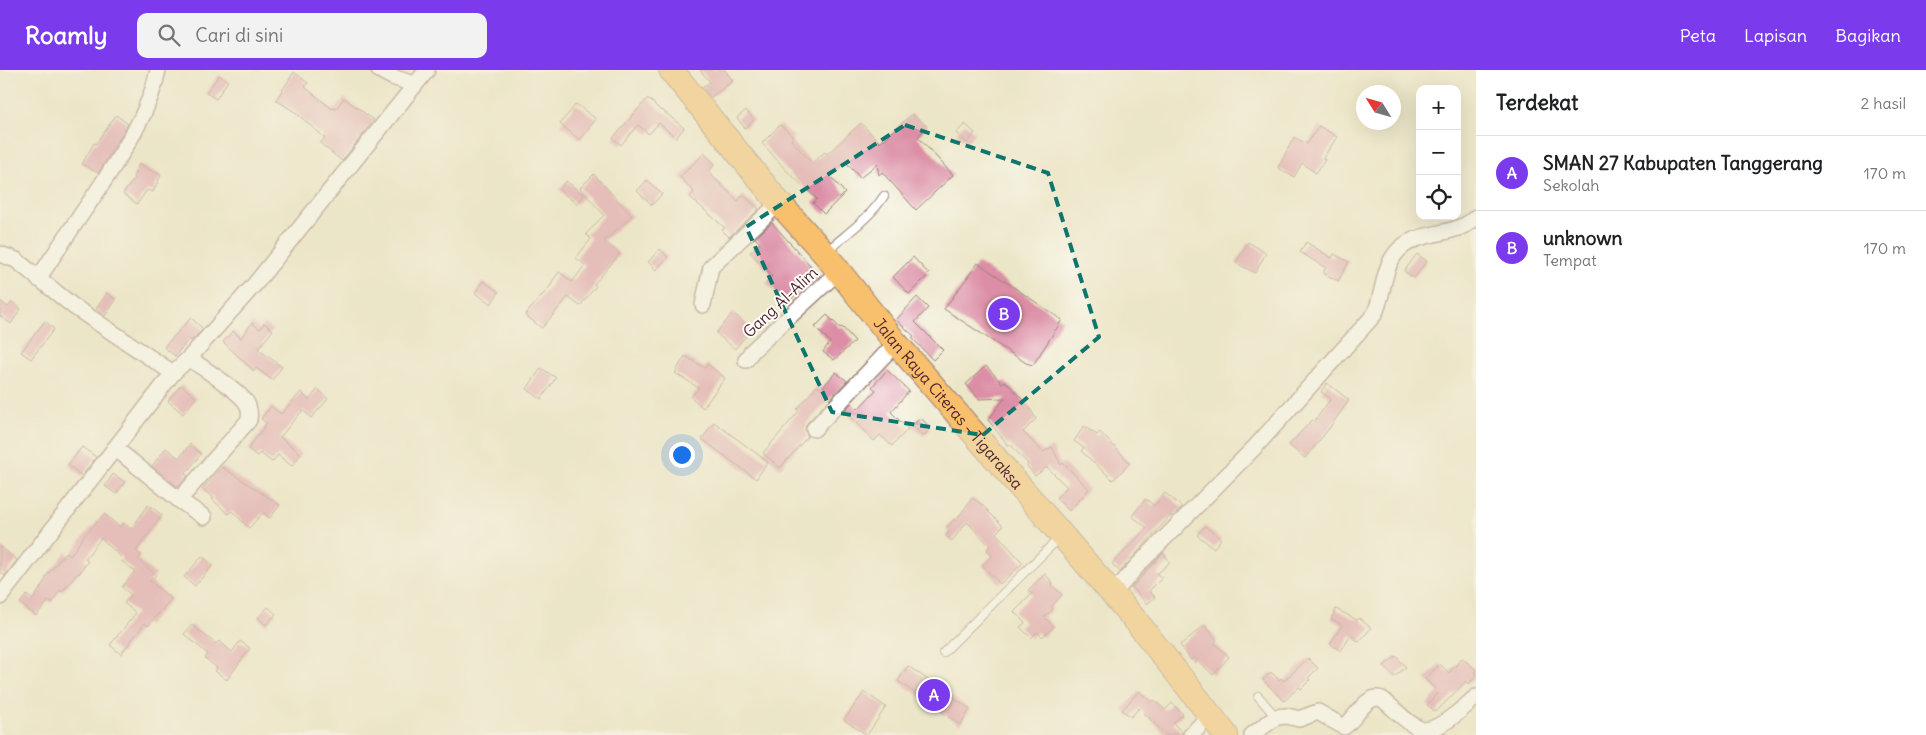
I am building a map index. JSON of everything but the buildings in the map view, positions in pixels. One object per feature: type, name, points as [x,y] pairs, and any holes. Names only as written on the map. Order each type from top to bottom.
[{"type":"main road","name":"Jalan Raya Citeras - Tigaraksa","points":[[672,70],[779,203],[832,262],[896,343],[1113,594],[1226,735]]},
{"type":"street","points":[[38,279],[116,163],[138,126],[156,82],[158,70]]},
{"type":"street","points":[[379,70],[392,77],[414,84]]},
{"type":"street","points":[[0,597],[173,373],[189,358],[255,284],[427,70]]},
{"type":"street","points":[[703,305],[711,267],[779,203]]},
{"type":"street","points":[[1113,594],[1186,516],[1256,446],[1374,315],[1379,305],[1388,269],[1395,254],[1406,242],[1463,227],[1476,218]]},
{"type":"street","points":[[0,254],[16,260],[73,306],[173,373]]},
{"type":"street","name":"Gang Al-Alim","points":[[746,360],[832,262]]},
{"type":"street","points":[[814,429],[896,343]]},
{"type":"street","points":[[179,500],[249,420],[251,412],[246,402],[238,394],[189,358]]},
{"type":"street","points":[[115,448],[179,500],[204,517]]},
{"type":"street","points":[[1252,735],[1276,717],[1287,716],[1299,719],[1318,712],[1344,727],[1372,699],[1379,698],[1420,729],[1432,729],[1452,717],[1476,697]]},
{"type":"street","points":[[1191,735],[1210,714]]},
{"type":"lane","points":[[832,262],[845,234],[862,222],[884,196]]},
{"type":"lane","points":[[943,653],[1062,535]]},
{"type":"lane","points":[[1258,696],[1276,717]]},
{"type":"highlighted area","points":[[905,125],[1048,173],[1099,337],[983,435],[832,412],[746,227]]},
{"type":"place","name":"unknown","points":[[1004,314]]},
{"type":"place","name":"SMAN 27 Kabupaten Tanggerang","points":[[934,695]]}]
